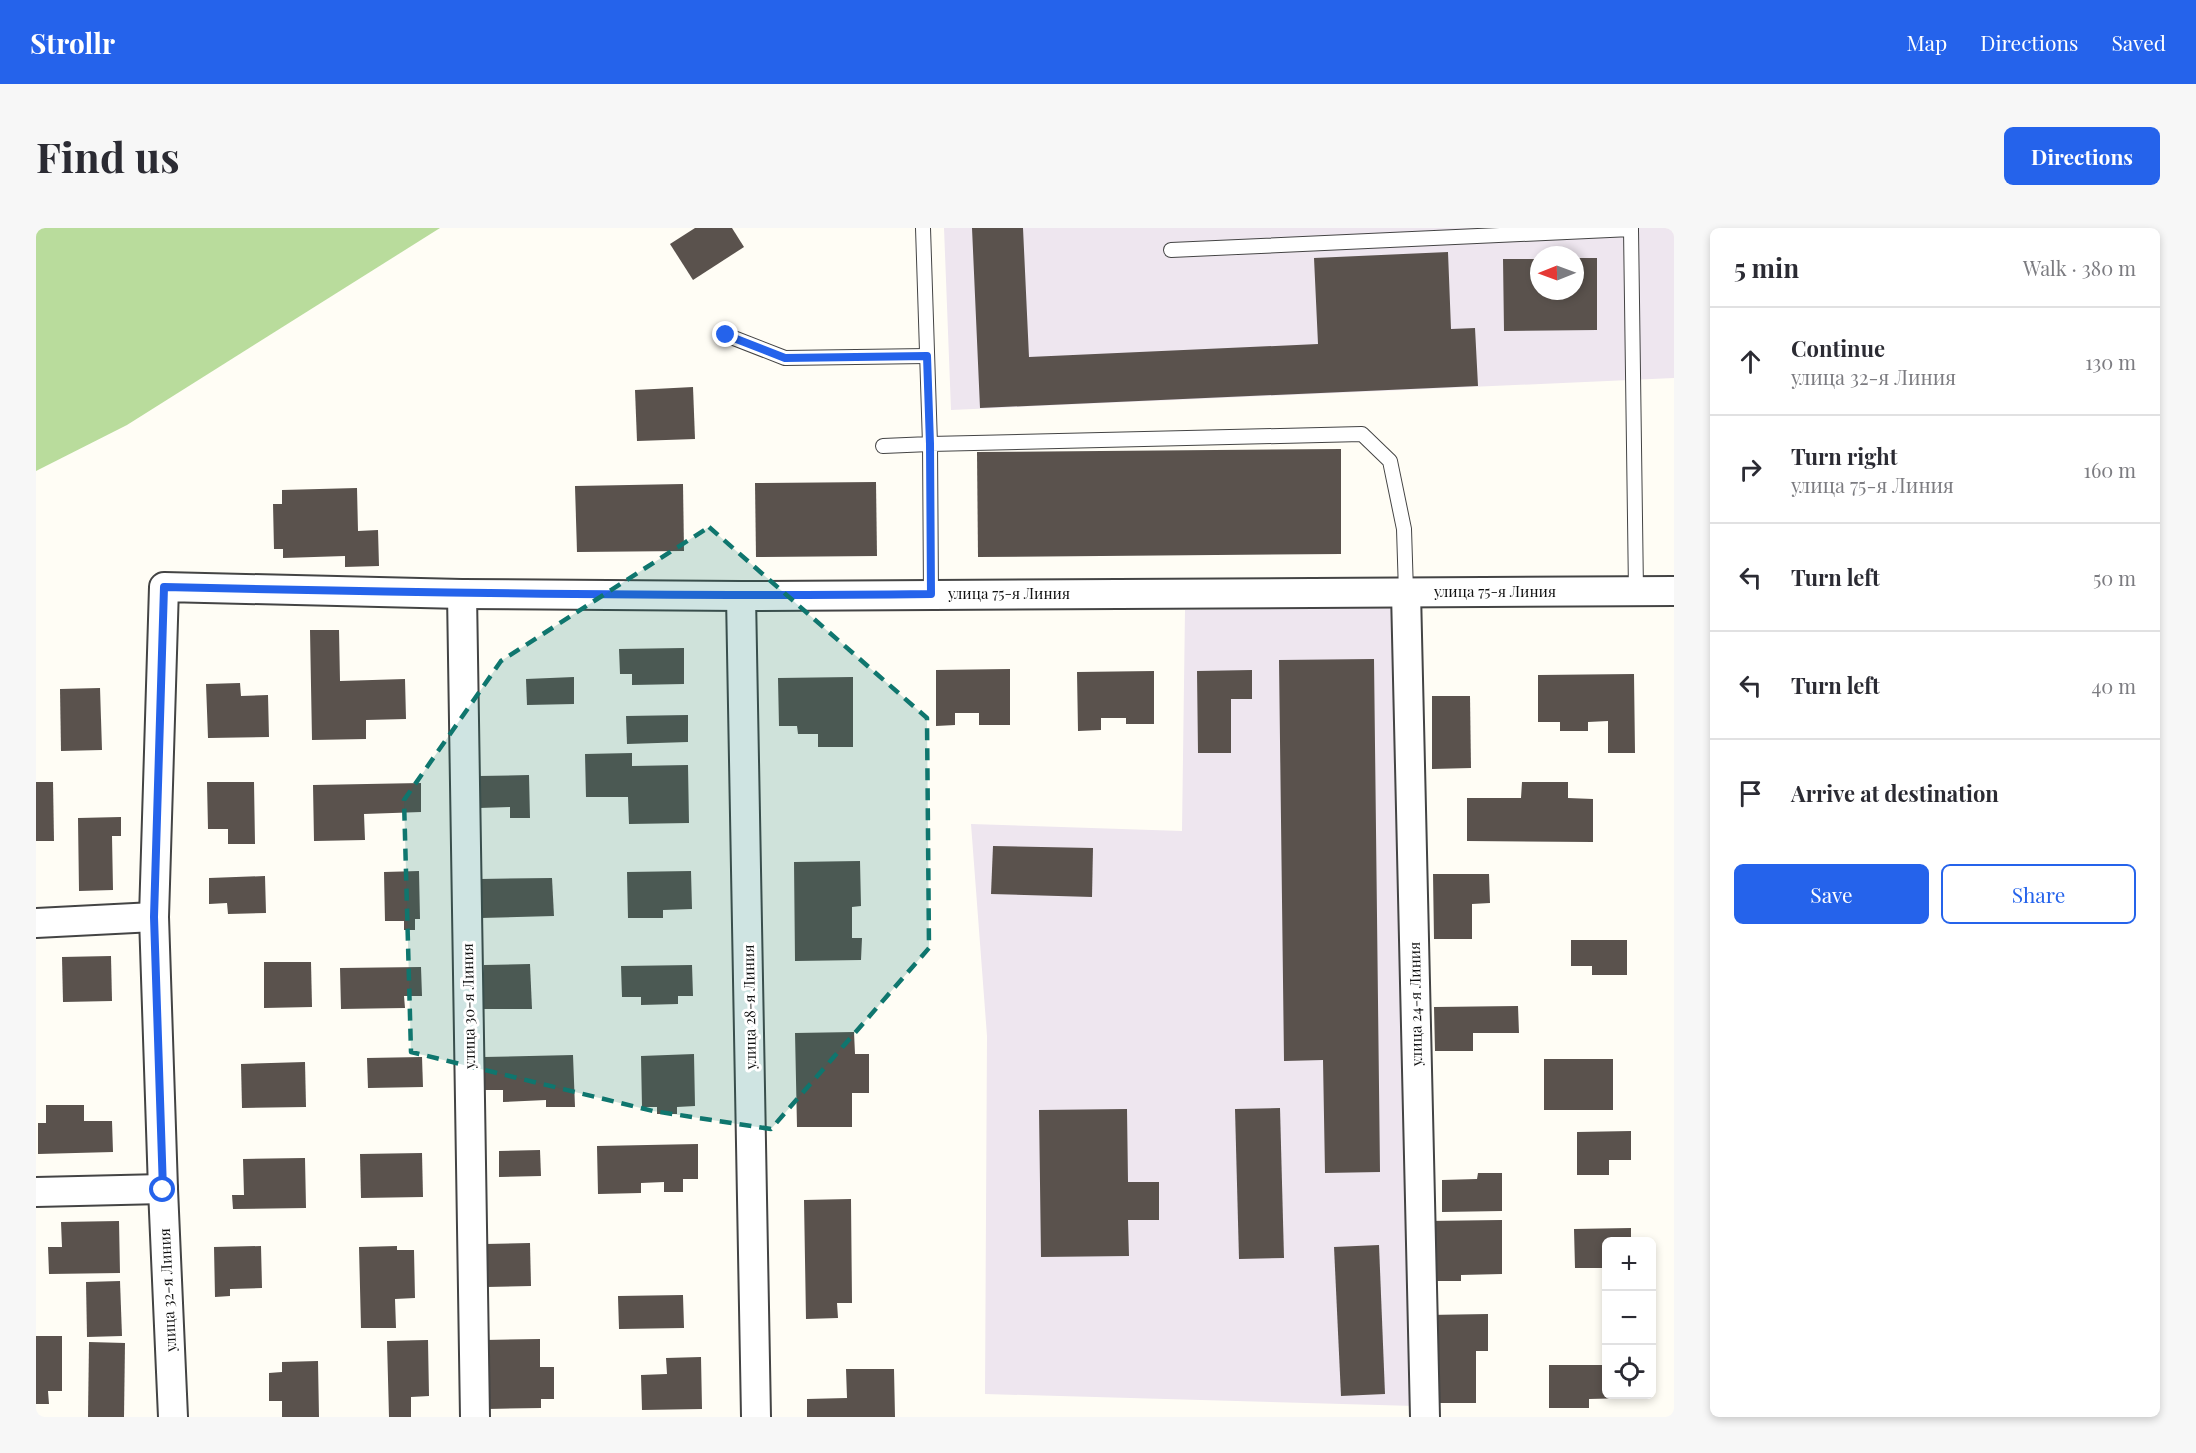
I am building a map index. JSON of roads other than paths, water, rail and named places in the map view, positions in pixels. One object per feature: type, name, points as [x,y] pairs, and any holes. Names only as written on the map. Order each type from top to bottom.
[{"type":"street","name":"улица 75-я Линия","points":[[164,587],[462,594],[741,596],[1674,591]]},
{"type":"street","name":"улица 32-я Линия","points":[[164,587],[154,917],[173,1417]]},
{"type":"street","name":"улица 24-я Линия","points":[[1406,592],[1425,1417]]},
{"type":"street","name":"улица 30-я Линия","points":[[462,594],[475,1417]]},
{"type":"street","name":"улица 28-я Линия","points":[[741,596],[756,1417]]},
{"type":"street","points":[[36,923],[154,917]]},
{"type":"street","points":[[36,1192],[163,1190]]},
{"type":"lane","points":[[923,228],[930,444],[931,594]]},
{"type":"lane","points":[[1171,250],[1631,229],[1636,591]]},
{"type":"lane","points":[[726,335],[785,358],[927,356]]},
{"type":"lane","points":[[883,446],[1362,434],[1390,461],[1404,529],[1406,592]]}]
